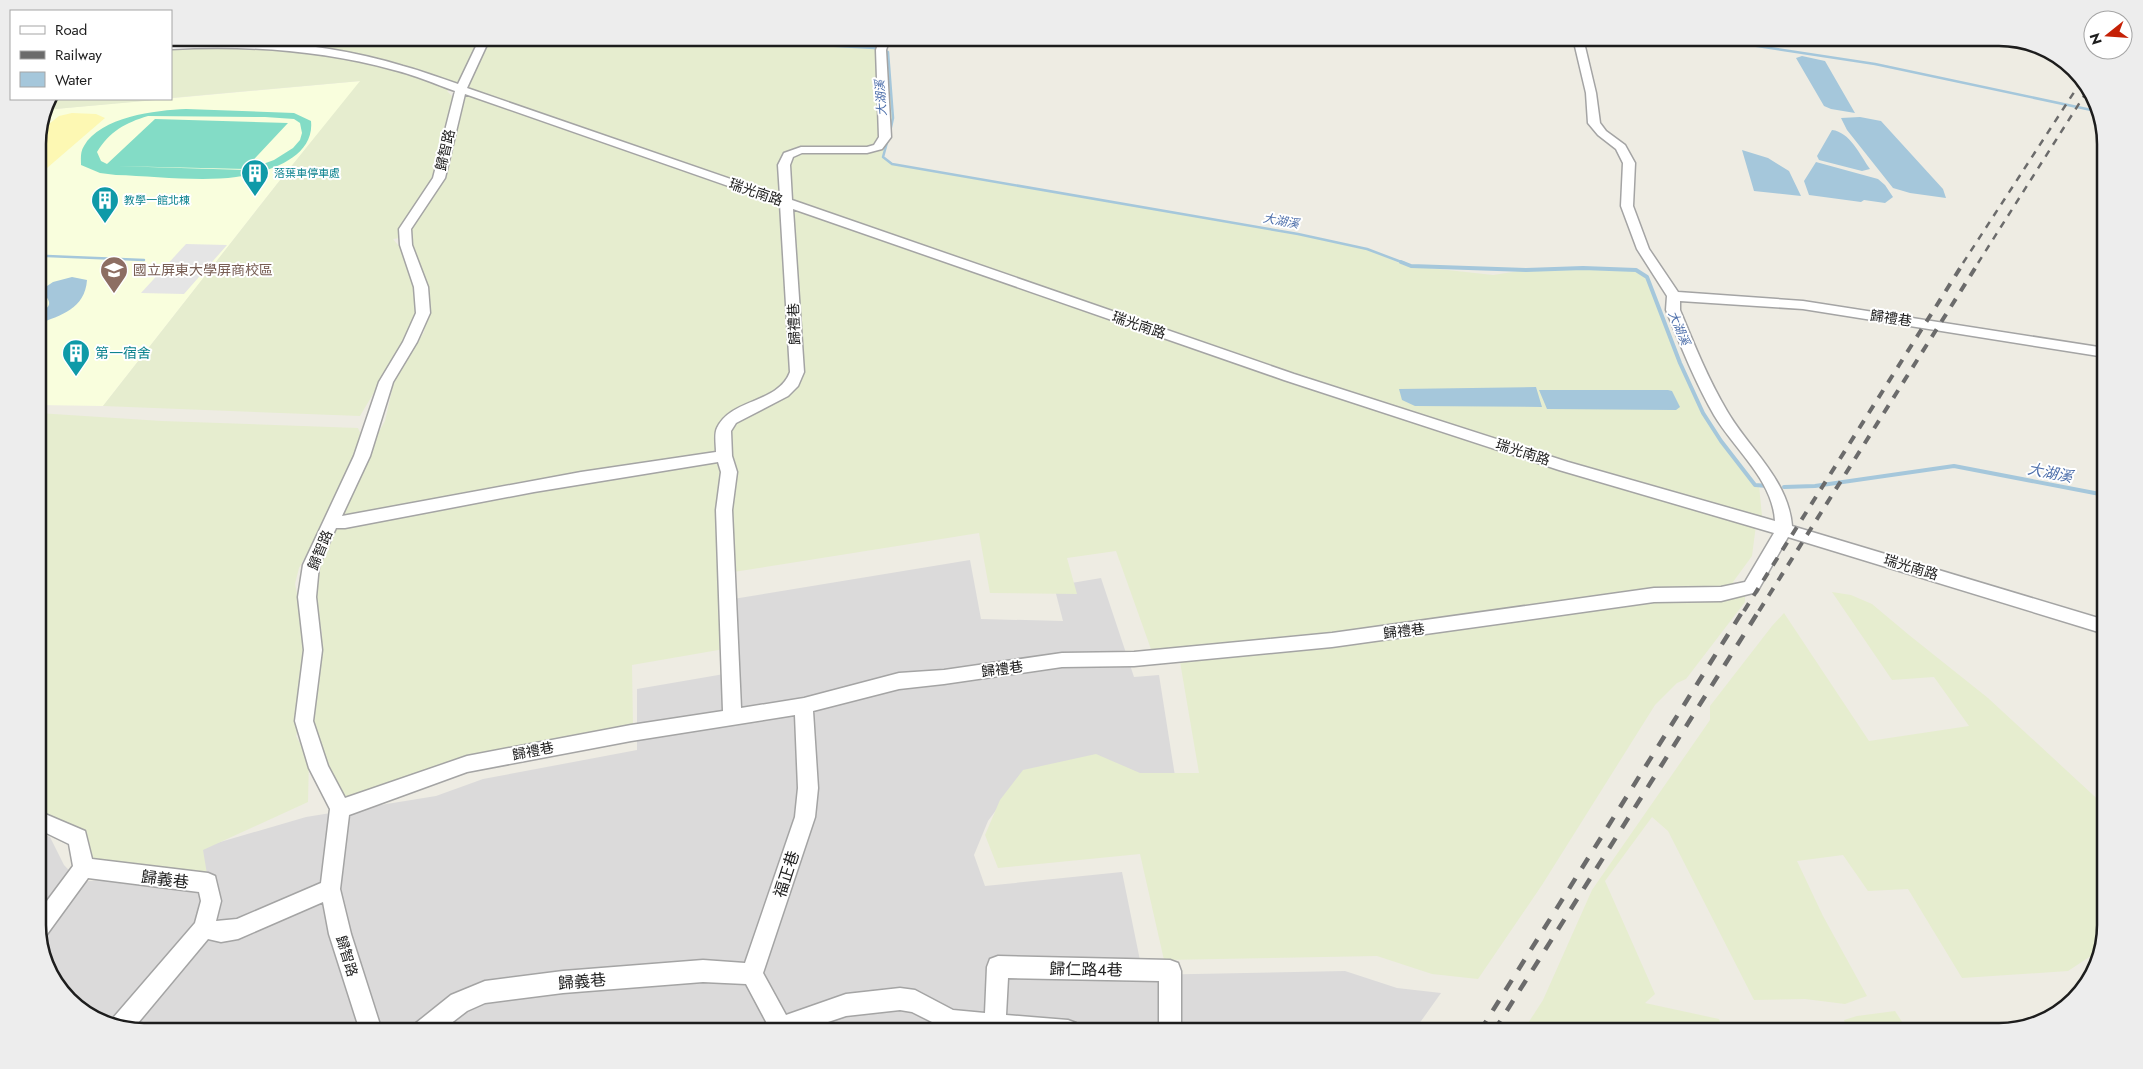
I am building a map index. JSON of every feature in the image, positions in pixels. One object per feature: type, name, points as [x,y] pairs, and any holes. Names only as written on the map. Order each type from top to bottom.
[{"type":"street","name":"瑞光南路","points":[[270,46],[337,53],[400,68],[1289,377],[1564,466],[1784,529],[2097,625]]},
{"type":"street","name":"歸智路","points":[[368,1023],[340,934],[330,889],[340,809],[319,768],[304,721],[313,650],[307,597],[312,565],[362,456],[386,382],[410,342],[423,312],[421,287],[406,245],[405,229],[439,178],[447,151],[451,124],[462,89],[481,46]]},
{"type":"street","name":"歸禮巷","points":[[732,717],[724,510],[729,472],[724,456],[724,430],[727,423],[732,419],[783,393],[792,383],[797,372],[784,165],[788,155],[802,150],[867,150],[878,147],[885,137],[882,46]]},
{"type":"street","points":[[1580,46],[1591,93],[1594,123],[1602,133],[1621,147],[1630,163],[1626,206],[1643,249],[1674,296],[1673,310],[1721,415],[1773,486],[1784,519],[1784,529]]},
{"type":"street","name":"歸禮巷","points":[[1674,296],[1803,305],[2097,350]]},
{"type":"street","points":[[332,522],[345,522],[630,468],[724,456]]},
{"type":"street","name":"歸禮巷","points":[[340,809],[466,764],[804,706],[899,681],[944,677],[1062,660],[1134,659],[1322,641],[1443,626],[1654,595],[1721,594],[1751,587],[1784,529]]},
{"type":"street","name":"福正巷","points":[[752,974],[805,817],[808,788],[804,706]]},
{"type":"street","points":[[46,824],[78,838],[83,868],[46,919]]},
{"type":"street","name":"歸義巷","points":[[83,868],[208,883],[211,901],[204,928],[126,1021]]},
{"type":"street","points":[[204,928],[221,932],[238,929],[330,889]]},
{"type":"street","name":"歸仁路4巷","points":[[995,1023],[998,967],[1170,971],[1170,1023]]},
{"type":"street","name":"歸義巷","points":[[435,1023],[459,1003],[485,992],[563,982],[694,972],[752,974]]},
{"type":"street","points":[[752,974],[779,1023]]},
{"type":"street","points":[[801,1023],[846,1005],[900,1000],[915,1001],[951,1021],[980,1023]]},
{"type":"shaded area","points":[[172,46],[479,46],[463,84],[447,91],[456,100],[447,148],[427,194],[407,237],[393,239],[409,258],[423,310],[360,416],[103,406],[277,184],[360,81],[172,98]]},
{"type":"shaded area","points":[[482,46],[838,46],[874,48],[888,52],[893,118],[883,157],[892,164],[1298,234],[1367,249],[1411,266],[1493,275],[1526,270],[1583,268],[1636,270],[1647,277],[1686,376],[1704,413],[1721,442],[1755,485],[1759,485],[1762,516],[1756,525],[1752,556],[1733,582],[1745,593],[1745,602],[1686,679],[1677,683],[1655,705],[1542,885],[1478,979],[1432,974],[1377,956],[1164,960],[1140,854],[998,868],[985,835],[1000,800],[1023,770],[1096,754],[1140,773],[1199,773],[1178,650],[1152,652],[1116,551],[1067,558],[1077,594],[990,593],[979,533],[727,573],[730,648],[632,665],[633,727],[342,803],[303,730],[320,660],[322,631],[308,614],[327,524],[385,421],[395,377],[424,332],[426,310],[410,245],[411,227],[431,195],[452,123]]},
{"type":"shaded area","name":"國立屏東大學屏商校區","points":[[361,81],[277,184],[103,406],[46,405],[46,138],[53,109],[172,100],[172,98]]},
{"type":"shaded area","points":[[57,100],[156,100],[53,109]]},
{"type":"shaded area","points":[[186,244],[227,245],[184,294],[141,293]]},
{"type":"shaded area","points":[[46,414],[162,421],[358,428],[366,447],[299,568],[295,584],[302,618],[316,636],[301,720],[296,736],[309,760],[308,802],[203,850],[207,874],[104,878],[74,831],[46,820]]},
{"type":"shaded area","points":[[970,560],[981,619],[1063,621],[1054,586],[1101,578],[1134,677],[1159,675],[1178,795],[1010,791],[988,821],[974,855],[985,886],[1122,872],[1143,975],[1345,971],[1397,988],[1441,993],[1420,1023],[144,1023],[131,1022],[101,1013],[80,999],[70,989],[56,968],[51,956],[46,931],[46,835],[50,837],[64,865],[80,882],[110,879],[176,855],[306,817],[436,796],[483,779],[637,750],[637,689],[730,673],[727,600]]},
{"type":"shaded area","points":[[1832,592],[1851,595],[1872,604],[1988,698],[2097,799],[2097,925],[2092,955],[2068,971],[1962,978],[1908,889],[1868,891],[1843,855],[1797,861],[1823,916],[1867,996],[1845,1004],[1805,999],[1754,1000],[1668,831],[1652,817],[1605,881],[1655,994],[1645,1003],[1719,1019],[1720,1023],[1528,1023],[1543,1000],[1592,890],[1710,720],[1710,706],[1784,613],[1869,741],[1969,726],[1934,677],[1892,680]]},
{"type":"shaded area","points":[[1895,1011],[1903,1023],[1845,1023],[1844,1020],[1857,1016]]},
{"type":"sand","points":[[72,113],[96,114],[105,118],[46,168],[47,131],[49,124],[59,116]]},
{"type":"green space","points":[[186,109],[294,113],[311,121],[310,134],[305,145],[286,162],[261,172],[236,177],[192,179],[116,175],[100,173],[81,165],[81,153],[84,146],[102,128],[130,117],[160,111]],"holes":[[[148,116],[294,119],[300,123],[302,133],[300,140],[293,148],[274,160],[246,170],[115,166],[245,169],[288,123],[155,119],[107,164],[101,161],[97,152],[113,133],[132,122]]]},
{"type":"water","points":[[1802,56],[1825,61],[1855,113],[1824,106],[1796,58]]},
{"type":"water","points":[[1860,117],[1881,121],[1943,189],[1946,198],[1910,193],[1893,188],[1847,130],[1841,118]]},
{"type":"water","points":[[1832,130],[1844,135],[1849,140],[1870,169],[1862,171],[1819,160],[1817,156]]},
{"type":"water","points":[[1742,150],[1768,158],[1789,171],[1801,196],[1754,191]]},
{"type":"water","points":[[1816,162],[1878,179],[1885,185],[1893,197],[1885,203],[1864,200],[1861,202],[1809,195],[1804,181]]},
{"type":"water","points":[[72,277],[87,280],[82,298],[77,304],[63,314],[46,321],[46,308],[49,303],[46,297],[46,287],[53,282]]},
{"type":"water","points":[[1536,387],[1542,407],[1415,406],[1402,400],[1399,389]]},
{"type":"water","points":[[1539,390],[1668,390],[1672,391],[1680,407],[1676,410],[1547,409]]},
{"type":"waterway","name":"大湖溪","points":[[838,46],[874,48],[888,52],[893,118],[890,132]]},
{"type":"waterway","points":[[1757,46],[1875,64],[2091,110]]},
{"type":"waterway","name":"大湖溪","points":[[888,139],[883,157],[892,164],[1298,234],[1367,249],[1404,263]]},
{"type":"waterway","points":[[47,256],[144,260]]},
{"type":"waterway","name":"大湖溪","points":[[1401,262],[1411,266],[1526,270],[1583,268],[1636,270],[1647,277],[1680,363],[1703,413],[1721,441],[1755,485],[1768,486]]},
{"type":"waterway","name":"大湖溪","points":[[1784,487],[1815,486],[1954,466],[2097,493]]},
{"type":"railway","points":[[1963,263],[2078,87]]},
{"type":"railway","points":[[1978,263],[2084,96]]},
{"type":"railway","points":[[1744,611],[1964,262]]},
{"type":"railway","points":[[1759,611],[1979,262]]},
{"type":"railway","points":[[1485,1023],[1744,609]]},
{"type":"railway","points":[[1499,1023],[1760,609]]},
{"type":"place","name":"落葉車停車處","points":[[255,197]]},
{"type":"place","name":"教學一館北棟","points":[[105,224]]},
{"type":"place","name":"國立屏東大學屏商校區","points":[[114,294]]},
{"type":"place","name":"第一宿舍","points":[[76,377]]}]
